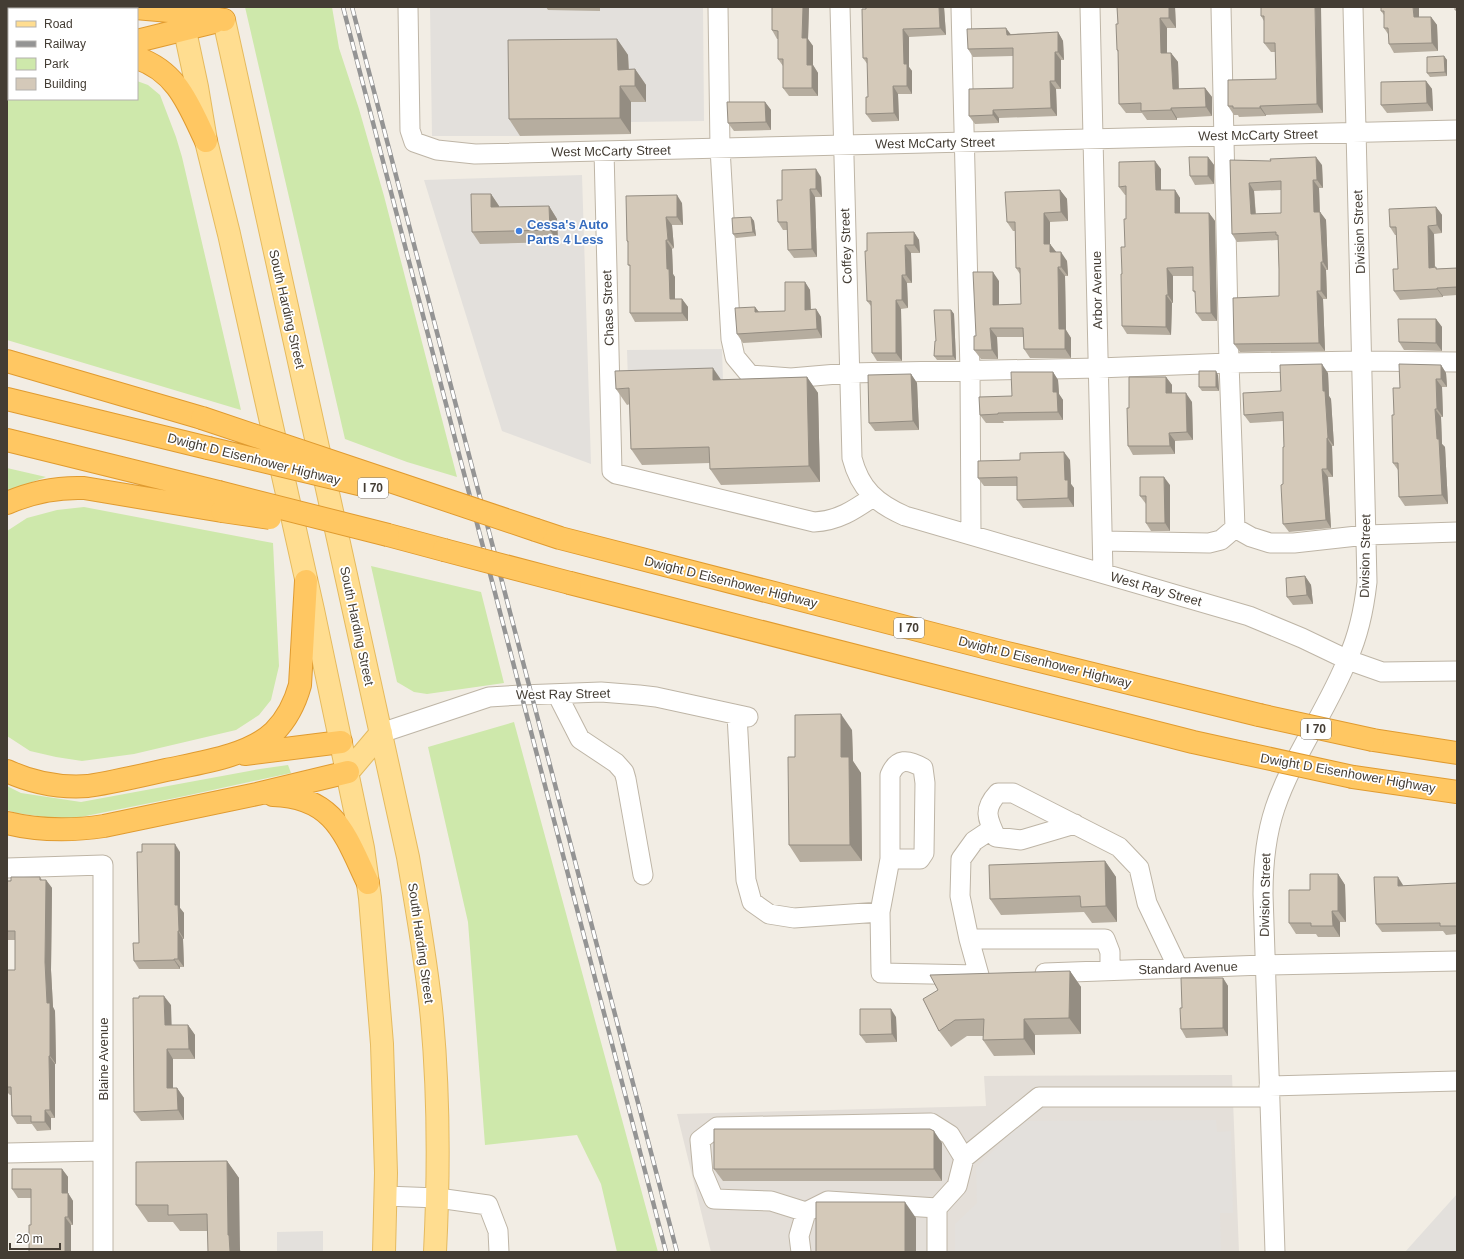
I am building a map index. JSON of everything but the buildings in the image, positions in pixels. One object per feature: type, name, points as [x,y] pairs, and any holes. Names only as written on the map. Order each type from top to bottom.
[{"type":"highway","points":[[50,8],[77,7]]},
{"type":"highway","points":[[138,9],[182,16],[222,14]]},
{"type":"highway","points":[[138,40],[182,16]]},
{"type":"highway","points":[[138,58],[159,68],[174,82],[182,92],[206,141]]},
{"type":"highway","points":[[7,361],[156,406],[202,418],[536,530]]},
{"type":"highway","name":"Dwight D Eisenhower Highway","points":[[7,399],[366,486],[536,530],[560,538],[1259,716],[1373,740],[1457,753]]},
{"type":"highway","points":[[7,440],[220,502]]},
{"type":"highway","points":[[7,503],[32,493],[76,488],[220,502]]},
{"type":"highway","name":"Dwight D Eisenhower Highway","points":[[220,502],[388,535],[1193,742],[1353,777],[1457,792]]},
{"type":"highway","points":[[229,756],[256,744],[273,733],[292,707],[298,692],[300,680],[306,581]]},
{"type":"highway","points":[[7,771],[49,785],[78,787],[114,781],[229,756],[341,742]]},
{"type":"highway","points":[[7,823],[49,830],[81,830],[123,823],[257,794],[348,772]]},
{"type":"highway","points":[[257,794],[288,795],[306,801],[322,809],[334,819],[344,832],[368,883]]},
{"type":"main road","name":"South Harding Street","points":[[222,14],[408,857],[427,978],[435,1070],[438,1122],[438,1198],[435,1252]]},
{"type":"main road","points":[[182,16],[197,87],[206,141],[229,234],[348,772],[363,848],[375,946],[382,1044],[386,1173],[384,1252]]},
{"type":"main road","points":[[348,772],[381,733]]},
{"type":"main road","name":"West Ray Street","points":[[341,742],[381,733]]},
{"type":"street","name":"West McCarty Street","points":[[408,7],[410,130],[414,142],[437,150],[474,154],[1457,130]]},
{"type":"street","points":[[718,7],[720,148],[731,339],[735,357],[750,376],[791,378],[850,373],[1098,368],[1229,363],[1362,361],[1457,362]]},
{"type":"street","name":"Coffey Street","points":[[840,7],[852,458],[859,478],[868,490]]},
{"type":"street","points":[[961,7],[970,371],[972,535]]},
{"type":"street","name":"Arbor Avenue","points":[[1090,7],[1104,573]]},
{"type":"street","points":[[1221,7],[1229,363],[1235,528]]},
{"type":"street","name":"Division Street","points":[[1275,1252],[1264,965],[1263,883],[1266,845],[1272,819],[1285,782],[1348,660],[1358,632],[1364,605],[1367,573],[1353,7]]},
{"type":"street","name":"Chase Street","points":[[604,151],[612,471],[616,474],[814,522],[825,522],[851,512],[868,490]]},
{"type":"street","name":"West Ray Street","points":[[868,490],[893,510],[905,516],[1249,616],[1302,638],[1364,667],[1382,672],[1457,671]]},
{"type":"street","points":[[1235,528],[1251,538],[1270,543],[1294,543],[1366,535],[1457,532]]},
{"type":"street","points":[[1103,541],[1210,543],[1221,540],[1235,528]]},
{"type":"street","name":"West Ray Street","points":[[381,733],[490,697],[601,692],[639,695],[671,700],[743,716],[746,880],[752,902],[769,914],[794,918],[880,912]]},
{"type":"street","points":[[557,694],[580,739],[616,763],[624,772],[643,875]]},
{"type":"street","points":[[890,859],[920,859],[924,853],[925,783],[923,768],[913,762],[898,763],[893,767],[890,775],[890,859],[880,912],[881,973],[987,975],[969,939],[960,896],[961,859],[974,841],[992,829]]},
{"type":"street","points":[[1075,824],[1021,840],[996,837],[987,818],[990,801],[998,792],[1014,793],[1075,824],[1119,847],[1139,868],[1147,903],[1178,968]]},
{"type":"street","name":"Blaine Avenue","points":[[7,868],[103,865],[103,1252]]},
{"type":"street","points":[[969,939],[1104,939],[1110,952],[1110,970]]},
{"type":"street","name":"Standard Avenue","points":[[1025,973],[1264,965],[1457,961]]},
{"type":"street","points":[[937,1252],[937,1208],[957,1186],[964,1158],[1039,1097],[1269,1092],[1457,1081]]},
{"type":"street","points":[[937,1208],[828,1201],[806,1212],[771,1201],[714,1199],[703,1173],[700,1140],[717,1127],[931,1123],[950,1134],[964,1158]]},
{"type":"street","points":[[7,1153],[102,1151]]},
{"type":"street","points":[[385,1196],[438,1198],[488,1205],[498,1231],[499,1252]]},
{"type":"street","points":[[801,1252],[799,1236],[806,1212]]},
{"type":"shaded area","points":[[430,7],[703,7],[704,121],[631,122],[631,102],[520,57],[520,136],[432,136]]},
{"type":"shaded area","points":[[582,175],[591,464],[502,431],[424,180]]},
{"type":"shaded area","points":[[722,349],[723,381],[628,381],[627,350]]},
{"type":"shaded area","points":[[1232,1075],[1239,1252],[711,1252],[677,1114],[986,1106],[984,1076]]},
{"type":"shaded area","points":[[1216,1120],[1217,1132],[1231,1131],[1233,1213],[1220,1213],[1221,1252],[955,1252],[955,1224],[977,1203],[976,1168],[1023,1121]]},
{"type":"shaded area","points":[[1457,1194],[1457,1252],[1405,1252]]},
{"type":"shaded area","points":[[323,1231],[323,1252],[277,1252],[277,1232]]},
{"type":"green space","points":[[245,7],[332,7],[339,48],[359,109],[384,196],[457,477],[407,462],[345,439]]},
{"type":"green space","points":[[138,81],[148,85],[160,95],[182,157],[241,410],[7,340],[7,100],[138,100]]},
{"type":"green space","points":[[7,468],[46,477],[7,491]]},
{"type":"green space","points":[[84,507],[273,543],[279,666],[271,700],[259,715],[236,730],[134,754],[82,761],[30,751],[7,736],[7,531],[27,518],[57,510]]},
{"type":"green space","points":[[371,566],[481,592],[504,683],[427,694],[414,692],[397,682]]},
{"type":"green space","points":[[514,722],[658,1252],[617,1252],[601,1184],[577,1135],[485,1145],[468,922],[428,747]]},
{"type":"green space","points":[[288,765],[291,773],[66,820],[16,813],[7,810],[7,786],[21,793],[81,802]]},
{"type":"railway","points":[[343,7],[666,1252]]},
{"type":"railway","points":[[352,7],[677,1252]]},
{"type":"place","name":"Cessa's Auto Parts 4 Less","points":[[519,231]]}]
